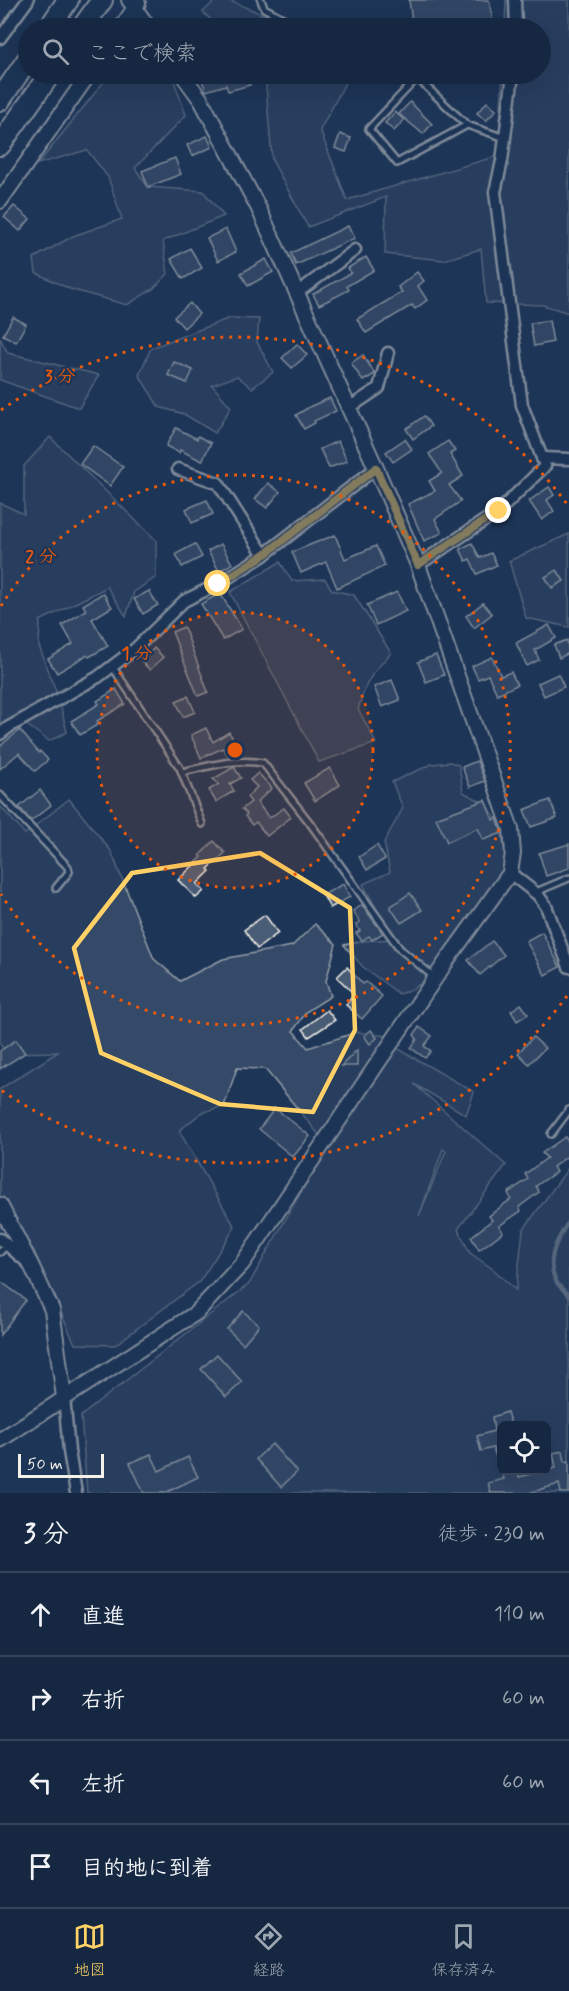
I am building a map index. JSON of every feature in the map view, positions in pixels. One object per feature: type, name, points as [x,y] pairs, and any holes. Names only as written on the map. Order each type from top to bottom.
[{"type":"highway","points":[[56,18],[68,0]]},
{"type":"highway","points":[[89,18],[102,0]]},
{"type":"highway","points":[[0,100],[18,73]]},
{"type":"highway","points":[[0,145],[43,84]]},
{"type":"street","points":[[0,38],[28,0]]},
{"type":"street","points":[[515,0],[516,18]]},
{"type":"street","points":[[126,18],[135,3],[143,18]]},
{"type":"street","points":[[0,201],[82,84]]},
{"type":"street","points":[[0,1440],[196,1313],[242,1264],[435,977],[510,873],[513,853],[511,829],[418,565],[260,209],[201,100],[189,84]]},
{"type":"street","points":[[418,565],[499,511],[545,466],[522,405],[495,192],[502,161],[512,84]]},
{"type":"street","points":[[297,293],[355,250]]},
{"type":"street","points":[[349,408],[379,388],[388,353]]},
{"type":"street","points":[[542,458],[569,459]]},
{"type":"street","points":[[0,734],[98,677],[135,649],[184,601],[218,584],[264,555],[376,468]]},
{"type":"street","points":[[178,469],[218,483],[264,555]]},
{"type":"street","points":[[510,873],[535,893],[546,906],[569,967]]},
{"type":"street","points":[[0,1205],[52,1310],[76,1493]]},
{"type":"street","points":[[2,1246],[32,1267]]},
{"type":"lane","points":[[261,0],[264,8],[282,18]]},
{"type":"lane","points":[[411,84],[369,129],[397,163],[467,125]]},
{"type":"lane","points":[[423,84],[467,125],[505,138]]},
{"type":"lane","points":[[112,666],[182,772],[202,824]]},
{"type":"lane","points":[[182,772],[226,762],[245,760],[263,763],[310,823],[400,949],[435,977]]},
{"type":"lane","points":[[0,795],[68,867],[69,872],[56,888]]},
{"type":"lane","points":[[535,893],[569,879]]},
{"type":"lane","points":[[552,1134],[569,1110]]},
{"type":"highlighted area","points":[[260,853],[350,908],[355,1030],[313,1112],[220,1104],[101,1053],[74,948],[132,873]]},
{"type":"shaded area","points":[[216,0],[228,0],[272,18],[209,18],[203,12]]},
{"type":"shaded area","points":[[506,0],[569,0],[569,313],[543,305],[486,303],[481,249],[444,260],[385,254],[386,197],[308,227],[272,160],[266,84],[345,84],[320,130],[347,200],[498,156],[502,84],[551,84],[551,18],[505,18]]},
{"type":"shaded area","points":[[102,84],[175,84],[186,115],[135,168],[148,187],[203,191],[224,216],[163,241],[168,274],[153,289],[127,305],[70,289],[36,273],[34,258],[73,236],[122,219],[108,177],[87,150],[38,164]]},
{"type":"shaded area","points":[[230,318],[259,319],[257,342],[273,372],[252,388],[237,376],[212,385],[231,407],[215,433],[184,414],[159,407],[139,375],[151,348]]},
{"type":"shaded area","points":[[0,338],[8,353],[99,375],[79,408],[0,380]]},
{"type":"shaded area","points":[[50,437],[156,540],[156,577],[134,592],[126,616],[107,587],[40,621],[39,646],[59,699],[67,732],[49,741],[17,718],[0,724],[0,503],[24,514],[24,466]]},
{"type":"shaded area","points":[[569,534],[569,627],[526,618],[509,561]]},
{"type":"shaded area","points":[[280,562],[292,581],[325,579],[332,590],[354,595],[391,653],[370,678],[358,709],[376,743],[319,762],[230,592]]},
{"type":"shaded area","points":[[450,762],[459,765],[463,792],[488,805],[501,828],[506,861],[496,894],[433,975],[411,990],[399,994],[363,967],[344,945],[393,939],[363,884],[390,872],[384,842],[403,808],[392,782],[432,764]]},
{"type":"shaded area","points":[[69,799],[111,851],[154,959],[180,981],[223,959],[292,946],[315,924],[336,944],[326,981],[331,996],[307,1011],[293,1031],[308,1048],[357,1032],[395,1037],[355,1098],[397,1048],[474,1092],[466,1115],[414,1084],[506,1165],[458,1229],[470,1253],[493,1269],[516,1290],[523,1230],[569,1167],[569,1493],[87,1493],[81,1416],[249,1284],[345,1114],[325,1142],[265,1069],[237,1068],[224,1106],[201,1113],[179,1131],[235,1227],[200,1281],[115,1345],[75,1344],[33,1249],[0,1227],[0,1089],[58,1052],[7,1053],[0,1044],[0,806],[25,834]],"holes":[[[443,1149],[446,1151],[419,1216]]]},
{"type":"building","points":[[409,0],[489,0],[492,18],[412,18]]},
{"type":"building","points":[[204,84],[250,85],[228,91],[226,85],[206,91]]},
{"type":"building","points":[[410,102],[432,124],[423,134],[399,114]]},
{"type":"building","points":[[487,102],[496,110],[486,121],[477,113]]},
{"type":"building","points":[[395,112],[404,120],[394,131],[385,123]]},
{"type":"building","points":[[340,134],[351,138],[346,152],[335,148]]},
{"type":"building","points":[[207,136],[212,147],[192,156],[187,145]]},
{"type":"building","points":[[175,158],[181,174],[148,187],[142,171]]},
{"type":"building","points":[[14,206],[30,219],[20,231],[4,217]]},
{"type":"building","points":[[348,226],[355,238],[296,265],[291,253]]},
{"type":"building","points":[[226,229],[236,252],[218,261],[207,238]]},
{"type":"building","points":[[190,248],[202,268],[183,279],[171,259]]},
{"type":"building","points":[[366,257],[374,270],[347,286],[349,290],[319,305],[313,294],[351,273],[348,268]]},
{"type":"building","points":[[266,259],[273,272],[248,286],[241,273]]},
{"type":"building","points":[[417,272],[424,281],[418,286],[427,300],[415,309],[412,305],[366,333],[357,319],[402,292],[398,287]]},
{"type":"building","points":[[190,303],[199,314],[184,328],[174,317]]},
{"type":"building","points":[[13,317],[26,324],[16,342],[3,335]]},
{"type":"building","points":[[549,320],[553,342],[534,346],[530,323]]},
{"type":"building","points":[[297,344],[307,355],[292,368],[282,358]]},
{"type":"building","points":[[363,355],[375,374],[363,381],[351,363]]},
{"type":"building","points":[[174,362],[193,370],[187,383],[168,375]]},
{"type":"building","points":[[330,398],[336,411],[314,421],[315,423],[304,429],[296,415]]},
{"type":"building","points":[[424,416],[431,426],[413,439],[406,429]]},
{"type":"building","points":[[176,428],[197,439],[198,436],[211,443],[202,461],[166,446]]},
{"type":"building","points":[[405,439],[412,449],[393,462],[386,452]]},
{"type":"building","points":[[338,441],[347,461],[329,468],[320,449]]},
{"type":"building","points":[[448,441],[455,451],[450,454],[463,476],[449,485],[461,501],[435,519],[442,533],[424,541],[408,504],[435,491],[429,481],[442,473],[429,454]]},
{"type":"building","points":[[93,446],[123,467],[110,486],[80,464]]},
{"type":"building","points":[[268,483],[280,492],[267,508],[255,499]]},
{"type":"building","points":[[549,487],[554,495],[547,500],[554,511],[542,520],[529,501]]},
{"type":"building","points":[[207,500],[213,514],[192,523],[186,509]]},
{"type":"building","points":[[335,535],[345,559],[376,546],[385,566],[337,588],[326,562],[301,573],[292,552]]},
{"type":"building","points":[[472,543],[480,558],[491,553],[497,565],[477,574],[470,559],[466,561],[460,549]]},
{"type":"building","points":[[195,544],[202,557],[182,567],[176,554]]},
{"type":"building","points":[[221,544],[232,564],[219,571],[208,551]]},
{"type":"building","points":[[557,570],[564,581],[552,588],[545,577]]},
{"type":"building","points":[[149,591],[158,605],[143,614],[134,599]]},
{"type":"building","points":[[397,592],[406,611],[376,625],[367,605]]},
{"type":"building","points":[[103,593],[112,607],[92,619],[108,646],[89,657],[87,655],[57,673],[48,659],[73,644],[62,625],[86,610],[83,605]]},
{"type":"building","points":[[220,593],[242,629],[223,640],[201,604]]},
{"type":"building","points":[[483,603],[492,614],[474,628],[466,616]]},
{"type":"building","points":[[549,625],[556,638],[535,650],[539,660],[527,666],[516,643]]},
{"type":"building","points":[[184,627],[208,692],[198,696],[172,632]]},
{"type":"building","points":[[567,640],[569,653],[559,658],[554,645]]},
{"type":"building","points":[[154,648],[163,657],[150,670],[142,662]]},
{"type":"building","points":[[436,655],[444,675],[426,682],[418,662]]},
{"type":"building","points":[[492,657],[501,676],[511,672],[517,685],[497,694],[488,675],[478,679],[472,666]]},
{"type":"building","points":[[558,674],[564,687],[544,696],[538,683]]},
{"type":"building","points":[[392,680],[400,700],[382,707],[374,687]]},
{"type":"building","points":[[116,689],[125,704],[97,721],[99,724],[80,735],[71,721],[99,704],[97,701]]},
{"type":"building","points":[[188,696],[195,712],[183,717],[176,701]]},
{"type":"building","points":[[206,728],[213,742],[229,732],[240,750],[229,757],[223,748],[201,758],[191,735]]},
{"type":"building","points":[[20,730],[39,753],[40,751],[48,760],[35,771],[19,753],[0,769],[0,746]]},
{"type":"building","points":[[477,761],[485,781],[470,787],[462,767]]},
{"type":"building","points":[[234,767],[241,778],[230,784],[234,791],[216,802],[209,790],[219,784],[213,779]]},
{"type":"building","points":[[330,768],[340,785],[315,801],[304,783]]},
{"type":"building","points":[[258,773],[272,788],[257,802],[269,818],[284,808],[291,817],[267,836],[256,822],[252,825],[242,809],[251,802],[247,797],[257,787],[250,780]]},
{"type":"building","points":[[40,790],[51,805],[31,821],[19,807]]},
{"type":"building","points":[[485,800],[493,820],[497,818],[502,833],[483,840],[478,828],[447,842],[436,818]]},
{"type":"building","points":[[550,800],[557,818],[531,827],[524,810]]},
{"type":"building","points":[[214,841],[225,853],[208,869],[210,871],[197,884],[204,891],[196,898],[178,880],[202,857],[200,855]]},
{"type":"building","points":[[569,844],[569,868],[546,876],[539,853]]},
{"type":"building","points":[[377,845],[385,859],[367,870],[359,857]]},
{"type":"building","points":[[343,884],[350,897],[330,908],[323,895]]},
{"type":"building","points":[[410,893],[422,910],[401,923],[390,907]]},
{"type":"building","points":[[362,905],[383,933],[372,940],[369,936],[362,941],[356,933],[360,931],[356,925],[360,922],[353,911]]},
{"type":"building","points":[[265,915],[278,933],[257,949],[244,930]]},
{"type":"building","points":[[542,932],[560,967],[545,975],[526,941]]},
{"type":"building","points":[[492,941],[504,955],[480,975],[468,960]]},
{"type":"building","points":[[347,967],[363,984],[366,982],[382,996],[362,1019],[346,1005],[354,994],[337,977]]},
{"type":"building","points":[[521,1004],[528,1014],[517,1021],[511,1011]]},
{"type":"building","points":[[327,1010],[335,1020],[309,1037],[303,1029]]},
{"type":"building","points":[[419,1027],[432,1036],[424,1046],[431,1051],[425,1058],[411,1048],[417,1039],[414,1035]]},
{"type":"building","points":[[371,1030],[377,1038],[370,1044],[364,1036]]},
{"type":"building","points":[[533,1037],[545,1048],[529,1064],[518,1053]]},
{"type":"building","points":[[16,1040],[25,1053],[0,1069],[0,1051]]},
{"type":"building","points":[[357,1050],[357,1066],[341,1066]]},
{"type":"building","points":[[275,1108],[310,1136],[293,1157],[259,1129]]},
{"type":"building","points":[[565,1137],[569,1143],[569,1155],[553,1167],[556,1172],[536,1186],[539,1192],[519,1207],[521,1211],[499,1226],[503,1232],[479,1250],[471,1237],[492,1220],[489,1216],[511,1199],[508,1193],[528,1179],[525,1174],[547,1158],[542,1153]]},
{"type":"building","points":[[0,1281],[26,1300],[0,1335]]},
{"type":"building","points":[[243,1311],[259,1325],[243,1344],[227,1329]]},
{"type":"building","points":[[217,1354],[242,1382],[226,1397],[201,1369]]},
{"type":"building","points":[[507,1412],[510,1421],[497,1421],[497,1460],[493,1448],[481,1451],[477,1436],[494,1431],[492,1417]]},
{"type":"building","points":[[272,1444],[297,1472],[281,1487],[256,1459]]},
{"type":"building","points":[[563,1451],[565,1462],[569,1461],[569,1493],[561,1493],[559,1484],[529,1493],[491,1493],[488,1483],[504,1479],[503,1475],[519,1475],[519,1477],[551,1475],[551,1469],[556,1468],[553,1453]]},
{"type":"building","points":[[151,1454],[159,1471],[188,1457],[198,1477],[165,1493],[144,1493],[130,1463]]},
{"type":"waterway","points":[[569,1221],[560,1235],[552,1258],[553,1273],[557,1283],[569,1296]]},
{"type":"route","points":[[218,584],[264,555],[376,468],[418,565],[499,511]]}]
